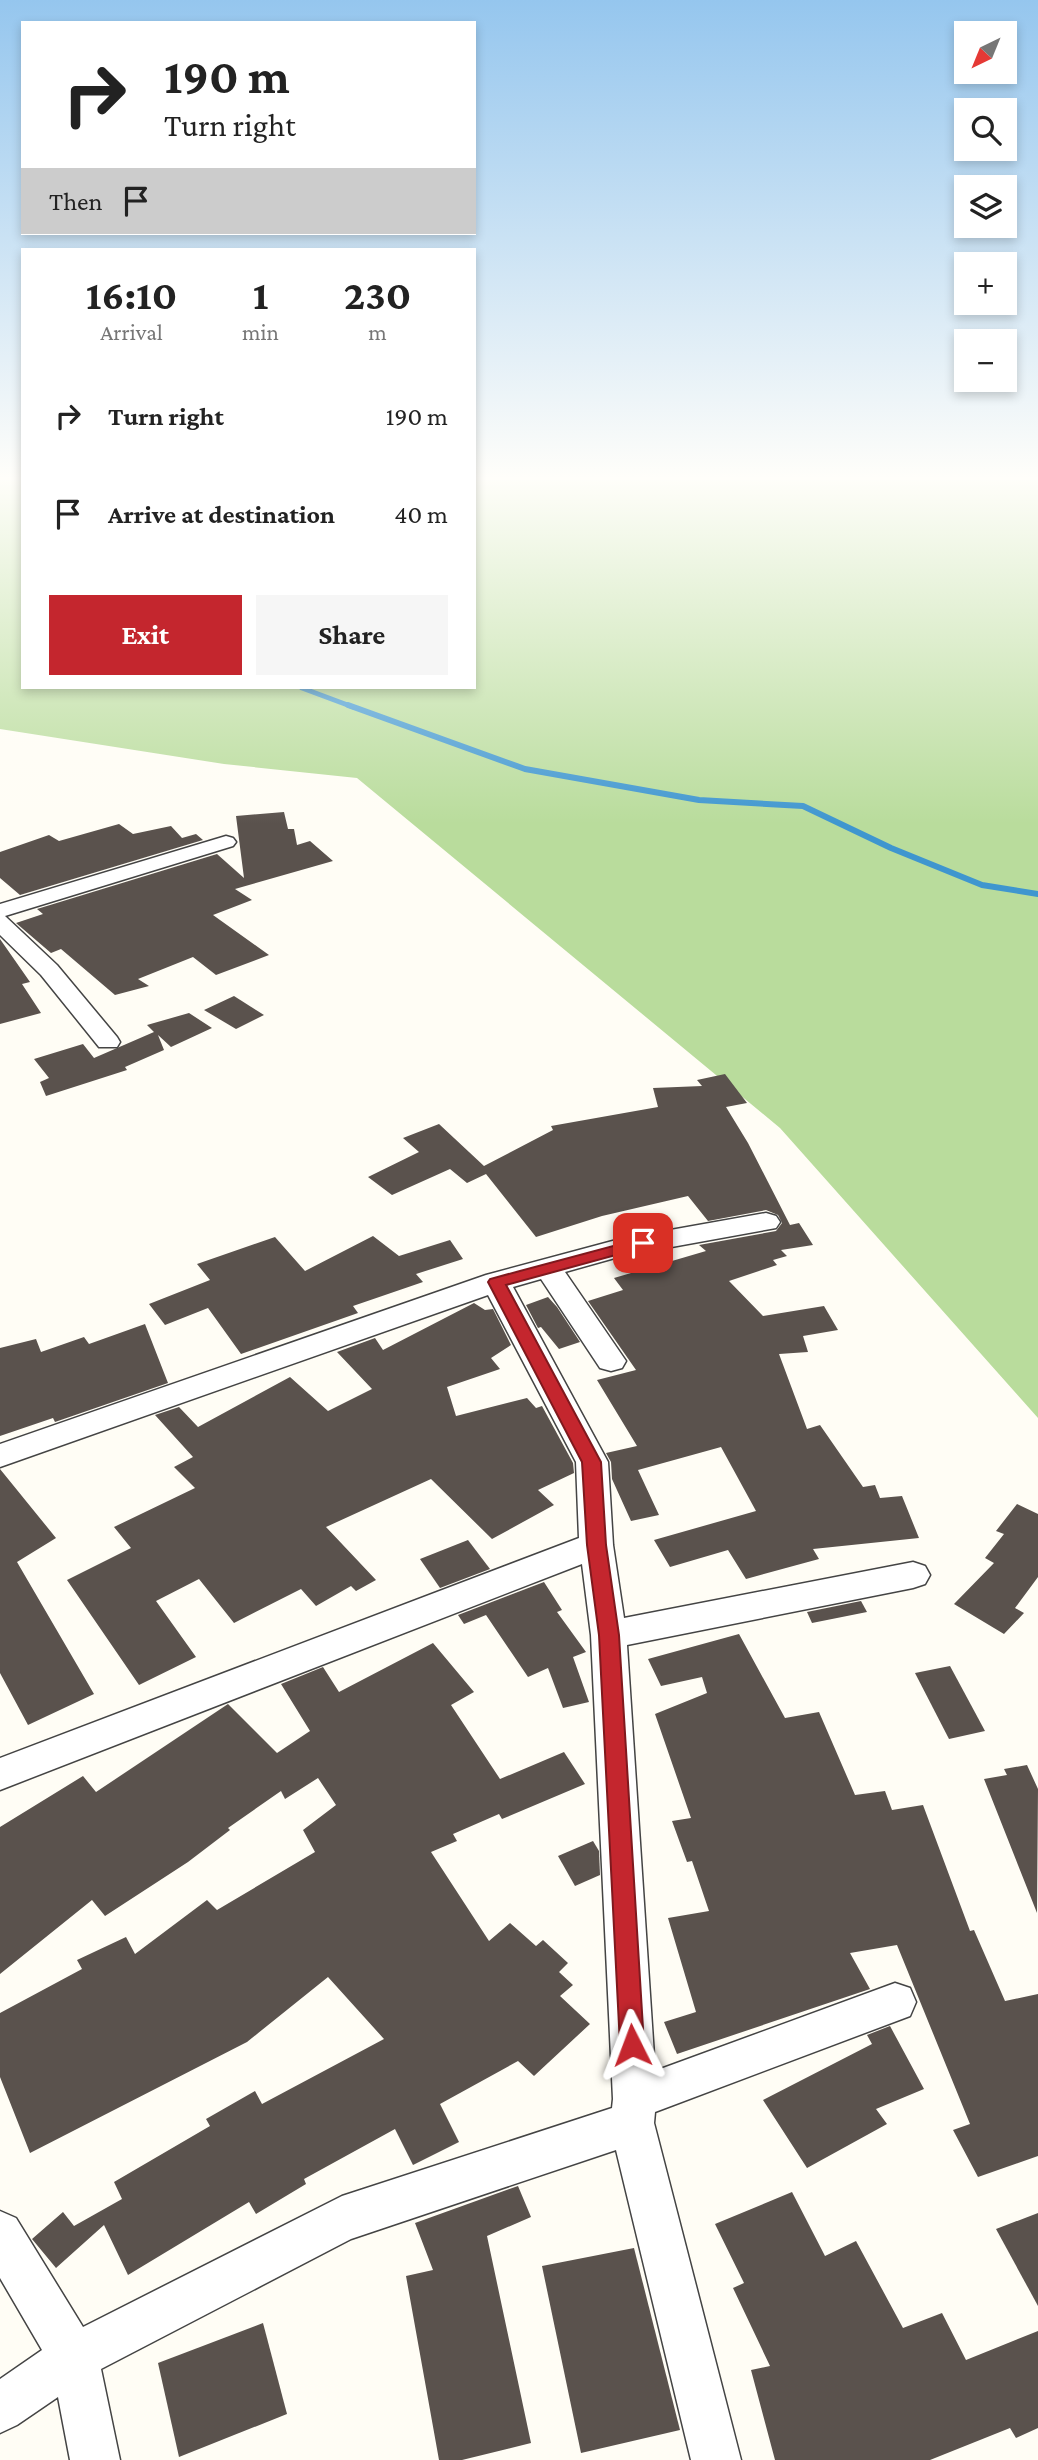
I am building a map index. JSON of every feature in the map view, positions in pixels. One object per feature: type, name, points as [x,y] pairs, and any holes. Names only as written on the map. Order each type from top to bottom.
[{"type":"street","points":[[0,911],[226,842]]},
{"type":"street","points":[[0,922],[50,970],[108,1042]]},
{"type":"street","points":[[0,1457],[496,1282],[666,1238],[766,1222]]},
{"type":"street","points":[[548,1268],[611,1362]]},
{"type":"street","points":[[496,1282],[592,1462],[596,1545],[609,1635],[634,2111],[716,2460]]},
{"type":"street","points":[[0,1773],[596,1545]]},
{"type":"street","points":[[609,1635],[913,1575]]},
{"type":"street","points":[[0,2408],[74,2357],[342,2220],[634,2111],[895,2003]]},
{"type":"street","points":[[0,2235],[74,2357],[95,2460]]},
{"type":"green space","points":[[0,595],[21,595],[21,689],[476,689],[476,595],[1038,595],[1038,1418],[780,1128],[357,778],[224,764],[0,729]]},
{"type":"building","points":[[284,812],[288,829],[294,829],[297,845],[310,841],[333,861],[235,889],[252,900],[213,915],[269,955],[216,975],[193,957],[138,979],[149,986],[115,995],[61,949],[51,953],[16,923],[43,914],[37,909],[217,854],[244,878],[236,816]]},
{"type":"building","points":[[119,824],[133,834],[171,826],[182,838],[196,834],[203,840],[20,895],[0,878],[0,852],[49,835],[59,841]]},
{"type":"building","points":[[0,939],[30,982],[22,984],[41,1013],[0,1024]]},
{"type":"building","points":[[234,996],[264,1015],[236,1029],[204,1010]]},
{"type":"building","points":[[189,1013],[212,1028],[171,1047],[158,1035],[164,1050],[125,1067],[127,1070],[46,1096],[40,1082],[49,1078],[34,1059],[83,1044],[94,1058],[154,1032],[147,1025]]},
{"type":"building","points":[[725,1074],[747,1103],[726,1107],[748,1143],[790,1225],[799,1223],[813,1245],[781,1250],[787,1256],[773,1260],[777,1265],[729,1281],[763,1316],[824,1306],[838,1330],[803,1336],[808,1352],[779,1354],[807,1429],[820,1425],[863,1487],[875,1485],[880,1498],[902,1496],[919,1538],[813,1549],[819,1559],[746,1579],[728,1550],[670,1567],[654,1540],[756,1511],[721,1447],[638,1470],[659,1515],[631,1521],[612,1479],[611,1462],[606,1453],[637,1446],[597,1380],[636,1370],[588,1301],[623,1290],[614,1278],[706,1251],[699,1245],[776,1231],[782,1223],[778,1215],[766,1210],[708,1221],[688,1196],[602,1216],[536,1237],[486,1174],[467,1183],[450,1169],[392,1195],[368,1177],[419,1152],[403,1138],[439,1124],[484,1166],[553,1130],[551,1126],[658,1107],[653,1088],[702,1086],[697,1080]]},
{"type":"building","points":[[373,1236],[399,1256],[450,1240],[463,1259],[416,1274],[423,1282],[353,1306],[358,1313],[241,1354],[208,1308],[165,1325],[149,1304],[210,1280],[197,1264],[275,1237],[305,1271]]},
{"type":"building","points":[[548,1297],[580,1342],[559,1349],[541,1327],[538,1328],[526,1305]]},
{"type":"building","points":[[474,1303],[485,1310],[493,1309],[511,1345],[491,1358],[500,1369],[447,1387],[456,1416],[527,1398],[536,1408],[542,1406],[573,1463],[574,1473],[538,1490],[554,1505],[492,1539],[431,1479],[326,1527],[376,1580],[356,1591],[351,1586],[316,1606],[301,1589],[234,1623],[199,1579],[156,1601],[196,1657],[139,1685],[67,1580],[131,1548],[114,1527],[195,1488],[174,1467],[193,1457],[155,1415],[179,1407],[198,1427],[290,1377],[328,1411],[372,1389],[337,1352],[375,1338],[383,1350]]},
{"type":"building","points":[[145,1324],[168,1383],[55,1422],[53,1418],[0,1436],[0,1348],[36,1339],[41,1352],[84,1337],[89,1344]]},
{"type":"building","points":[[0,1469],[56,1538],[17,1562],[94,1694],[28,1725],[0,1673]]},
{"type":"building","points":[[1017,1504],[1038,1514],[1038,1577],[1015,1608],[1024,1613],[1004,1634],[954,1604],[994,1563],[985,1558],[1004,1534],[996,1531]]},
{"type":"building","points":[[468,1540],[490,1569],[440,1588],[420,1559]]},
{"type":"building","points":[[544,1582],[562,1610],[557,1612],[586,1652],[573,1657],[589,1702],[563,1708],[548,1668],[528,1677],[486,1615],[464,1624],[458,1615]]},
{"type":"building","points":[[861,1601],[867,1612],[812,1623],[807,1612]]},
{"type":"building","points":[[739,1634],[785,1718],[819,1712],[855,1795],[885,1791],[892,1810],[923,1805],[970,1931],[974,1930],[1005,2001],[1038,1994],[1038,2156],[978,2177],[953,2130],[970,2124],[897,1945],[850,1953],[870,1989],[677,2054],[664,2022],[696,2012],[668,1918],[709,1911],[692,1861],[687,1862],[672,1821],[691,1818],[655,1714],[707,1693],[702,1677],[661,1686],[648,1659]]},
{"type":"building","points":[[433,1643],[474,1692],[451,1705],[500,1779],[564,1752],[585,1784],[502,1819],[499,1814],[453,1834],[457,1841],[431,1852],[489,1941],[510,1923],[536,1946],[543,1940],[568,1963],[559,1972],[573,1985],[560,1996],[590,2024],[534,2076],[518,2061],[440,2104],[459,2142],[413,2165],[395,2129],[304,2179],[306,2184],[256,2214],[249,2202],[128,2275],[104,2225],[56,2268],[32,2239],[63,2212],[74,2226],[122,2199],[114,2182],[210,2126],[206,2119],[255,2091],[262,2104],[384,2039],[328,1977],[247,2042],[30,2153],[0,2077],[0,2013],[82,1969],[77,1960],[126,1937],[135,1954],[207,1900],[217,1910],[315,1852],[303,1830],[336,1805],[318,1778],[285,1799],[281,1791],[228,1828],[230,1830],[188,1862],[105,1916],[92,1900],[0,1974],[0,1827],[83,1776],[96,1792],[228,1704],[277,1753],[310,1731],[281,1684],[323,1667],[339,1692]]},
{"type":"building","points":[[950,1666],[985,1731],[949,1739],[915,1673]]},
{"type":"building","points":[[1027,1765],[1038,1789],[1037,1913],[984,1779],[1007,1775],[1004,1769]]},
{"type":"building","points":[[593,1841],[599,1851],[600,1875],[575,1886],[558,1856]]},
{"type":"building","points":[[890,2026],[924,2089],[876,2109],[887,2124],[807,2168],[763,2100],[872,2044],[867,2035]]},
{"type":"building","points":[[518,2186],[531,2217],[487,2236],[531,2443],[462,2460],[439,2460],[406,2276],[433,2270],[415,2223]]},
{"type":"building","points":[[792,2192],[825,2256],[856,2241],[903,2328],[942,2313],[966,2360],[1038,2331],[1038,2428],[1016,2438],[1010,2428],[930,2460],[775,2460],[751,2370],[770,2366],[733,2288],[744,2283],[715,2224]]},
{"type":"building","points":[[1038,2213],[1038,2306],[996,2229]]},
{"type":"building","points":[[634,2248],[680,2430],[581,2453],[542,2266]]},
{"type":"building","points":[[263,2323],[287,2414],[179,2457],[158,2363]]},
{"type":"waterway","points":[[305,689],[353,707]]},
{"type":"waterway","points":[[348,705],[525,769],[699,800],[803,806],[891,848],[982,885],[1038,894]]},
{"type":"route","points":[[632,2045],[609,1635],[596,1545],[592,1462],[496,1282],[643,1243]]}]
